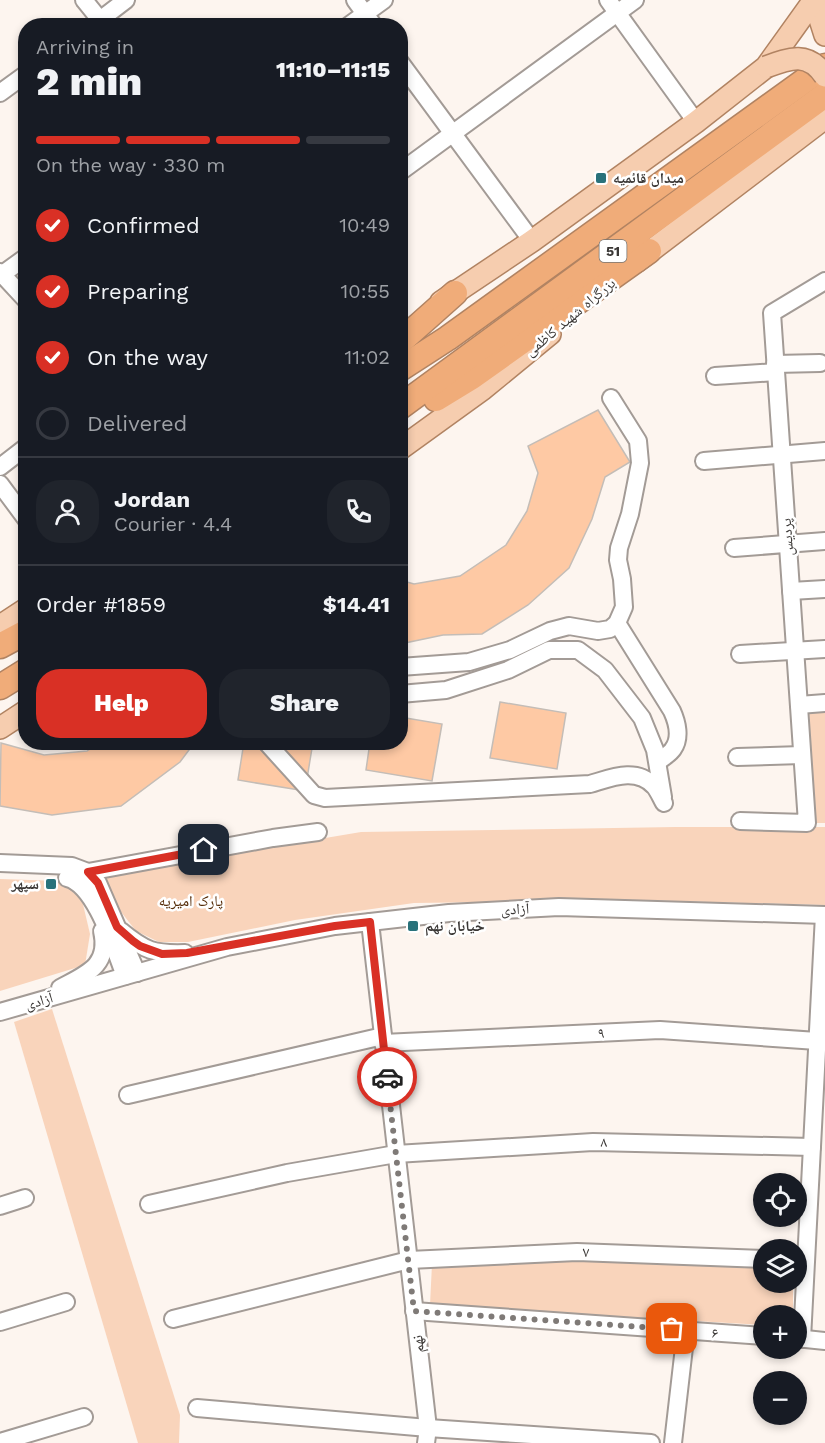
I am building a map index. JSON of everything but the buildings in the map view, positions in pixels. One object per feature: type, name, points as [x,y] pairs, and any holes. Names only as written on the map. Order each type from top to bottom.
[{"type":"highway","name":"51","points":[[408,364],[457,331],[825,66]]},
{"type":"highway","name":"بزرگراه شهید کاظمی","points":[[408,401],[825,95]]},
{"type":"highway","points":[[408,415],[472,377],[649,251]]},
{"type":"highway","points":[[408,335],[455,293]]},
{"type":"highway","points":[[0,640],[18,634]]},
{"type":"highway","points":[[0,646],[18,636]]},
{"type":"highway","points":[[0,687],[18,676]]},
{"type":"main road","points":[[408,324],[532,241],[696,122],[766,67],[814,0]]},
{"type":"main road","points":[[819,0],[818,13],[825,35]]},
{"type":"main road","points":[[766,67],[790,58],[802,59],[814,64],[825,76]]},
{"type":"main road","name":"بزرگراه شهید کاظمی","points":[[408,443],[483,389],[649,251],[820,119]]},
{"type":"main road","points":[[0,626],[18,614]]},
{"type":"main road","points":[[0,728],[18,716]]},
{"type":"street","points":[[84,0],[96,18]]},
{"type":"street","points":[[105,18],[126,0]]},
{"type":"street","points":[[364,13],[384,0]]},
{"type":"street","points":[[408,166],[612,7],[634,0]]},
{"type":"street","points":[[612,7],[696,122]]},
{"type":"street","points":[[408,73],[532,241]]},
{"type":"street","points":[[0,93],[18,80]]},
{"type":"street","points":[[18,262],[1,274],[18,292]]},
{"type":"street","name":"پردیس","points":[[740,821],[807,823],[772,313],[825,281]]},
{"type":"street","points":[[715,376],[820,363]]},
{"type":"street","points":[[408,667],[469,662],[510,650],[550,631],[569,626],[598,631],[610,629],[617,623],[624,607],[618,560],[619,548],[630,514],[640,463],[638,441],[611,398]]},
{"type":"street","points":[[704,461],[825,451]]},
{"type":"street","points":[[0,467],[18,453]]},
{"type":"street","points":[[1,486],[18,508]]},
{"type":"street","points":[[734,548],[825,541]]},
{"type":"street","points":[[791,591],[825,589]]},
{"type":"street","points":[[617,623],[677,722],[678,732],[673,749],[658,762]]},
{"type":"street","points":[[740,654],[825,649]]},
{"type":"street","points":[[273,750],[314,795],[325,798],[590,784],[618,776],[638,776],[654,786],[664,803],[655,750],[642,718],[604,670],[578,650],[549,650],[508,670],[446,690],[408,693]]},
{"type":"street","points":[[799,705],[825,704]]},
{"type":"street","points":[[736,758],[802,755]]},
{"type":"street","points":[[0,873],[52,875],[71,879],[273,838],[318,832]]},
{"type":"street","points":[[0,863],[72,866],[82,877],[98,883],[117,927],[131,974]]},
{"type":"street","points":[[82,877],[83,887],[131,974]]},
{"type":"street","points":[[31,1003],[90,972],[102,956],[104,940],[96,907]]},
{"type":"street","name":"آزادی","points":[[0,1012],[227,947],[335,926],[448,913],[559,907],[824,915]]},
{"type":"street","points":[[803,1239],[812,1147],[824,915]]},
{"type":"street","name":"نهم","points":[[370,922],[427,1435]]},
{"type":"street","points":[[117,927],[140,946],[162,954],[227,947]]},
{"type":"street","name":"۹","points":[[128,1095],[383,1039],[660,1030],[818,1041]]},
{"type":"street","name":"۸","points":[[149,1204],[287,1173],[396,1154],[593,1142],[812,1147]]},
{"type":"street","points":[[0,1206],[25,1198]]},
{"type":"street","name":"۷","points":[[173,1319],[409,1260],[577,1252],[753,1259]]},
{"type":"street","points":[[0,1322],[66,1302]]},
{"type":"street","name":"۶","points":[[414,1311],[753,1335]]},
{"type":"street","points":[[673,1443],[686,1330]]},
{"type":"street","points":[[807,1340],[825,1341]]},
{"type":"street","points":[[197,1408],[427,1435],[651,1443]]},
{"type":"street","points":[[0,1442],[84,1417]]},
{"type":"green space","points":[[825,706],[825,823],[812,823],[809,707]]},
{"type":"green space","name":"پارک امیریه","points":[[825,827],[825,905],[636,900],[414,903],[295,920],[188,942],[159,942],[136,931],[118,908],[100,876],[361,832]]},
{"type":"green space","points":[[0,879],[60,881],[82,900],[90,934],[85,965],[0,991]]},
{"type":"green space","points":[[52,1009],[180,1415],[179,1443],[138,1443],[14,1022]]},
{"type":"green space","points":[[575,1258],[753,1267],[753,1293],[793,1293],[793,1305],[753,1305],[753,1324],[430,1305],[432,1264]]},
{"type":"way so far","points":[[387,1077],[414,1311],[672,1329]]},
{"type":"place","name":"میدان قائمیه","points":[[601,178]]},
{"type":"place","name":"سپهر","points":[[51,884]]},
{"type":"place","name":"خیابان نهم","points":[[413,926]]},
{"type":"route","points":[[204,850],[88,872],[98,883],[117,927],[140,946],[162,954],[227,947],[335,926],[370,922],[387,1077]]}]
